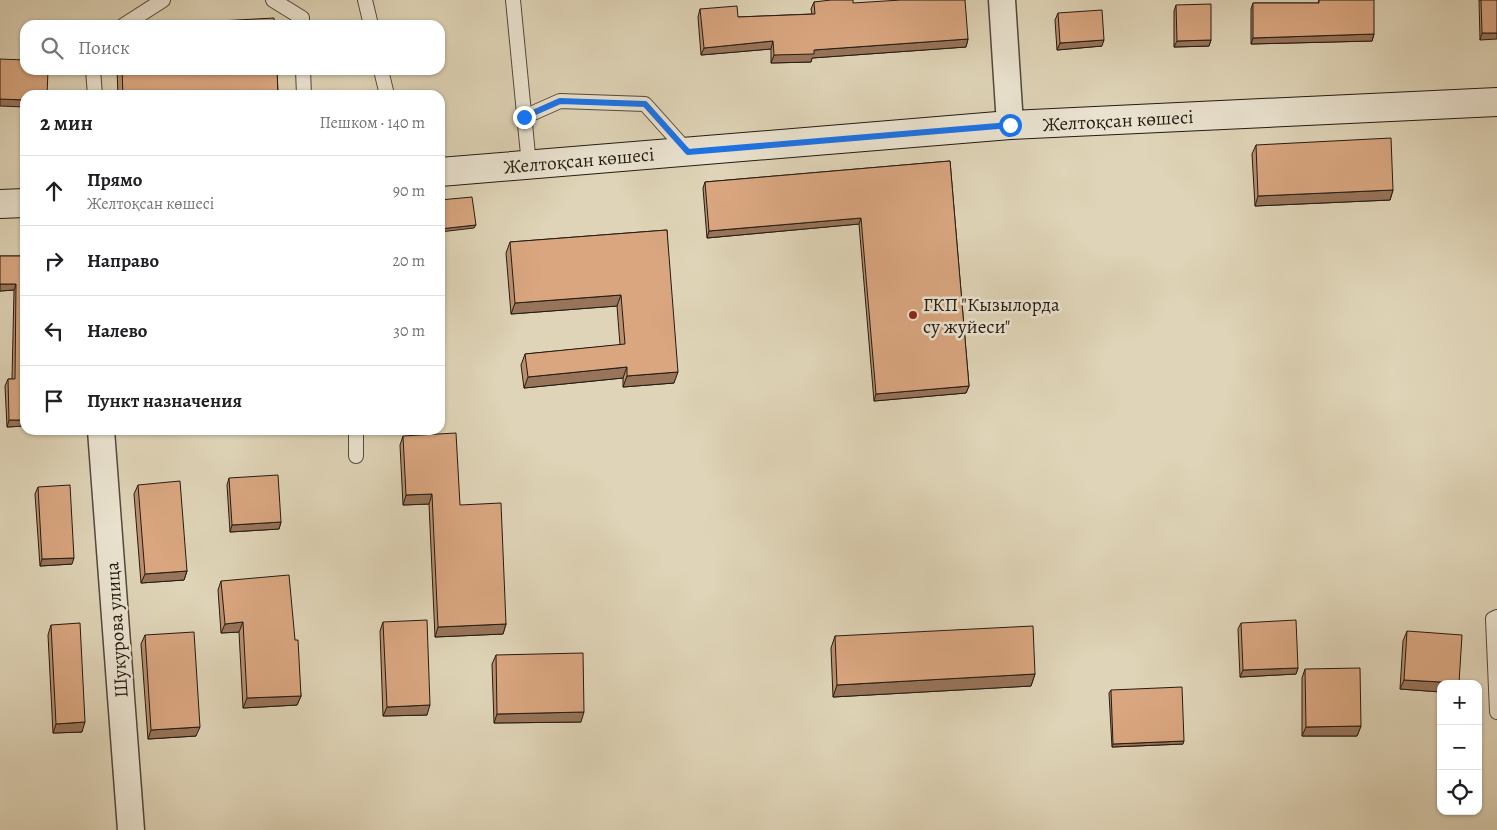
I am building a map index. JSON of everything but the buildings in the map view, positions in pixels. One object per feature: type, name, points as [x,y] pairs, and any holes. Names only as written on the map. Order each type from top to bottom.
[{"type":"street","points":[[1002,0],[1010,125]]},
{"type":"street","name":"Желтоқсан көшесі","points":[[445,172],[1010,125],[1497,102]]},
{"type":"street","points":[[0,204],[20,203]]},
{"type":"street","name":"Шукурова улица","points":[[100,435],[131,830]]},
{"type":"lane","points":[[132,20],[163,0]]},
{"type":"lane","points":[[273,0],[302,18],[302,20]]},
{"type":"lane","points":[[365,0],[370,20]]},
{"type":"lane","points":[[512,0],[529,165]]},
{"type":"lane","points":[[93,75],[95,90]]},
{"type":"lane","points":[[303,75],[304,90]]},
{"type":"lane","points":[[382,75],[386,90]]},
{"type":"lane","points":[[524,117],[560,101],[645,104],[688,152]]},
{"type":"lane","points":[[356,435],[356,456]]},
{"type":"lane","points":[[1497,617],[1493,619],[1497,712]]},
{"type":"place","name":"ГКП \"Кызылорда су жуйеси\"","points":[[913,315]]},
{"type":"route","points":[[524,117],[560,101],[645,104],[688,152],[1010,125]]}]
